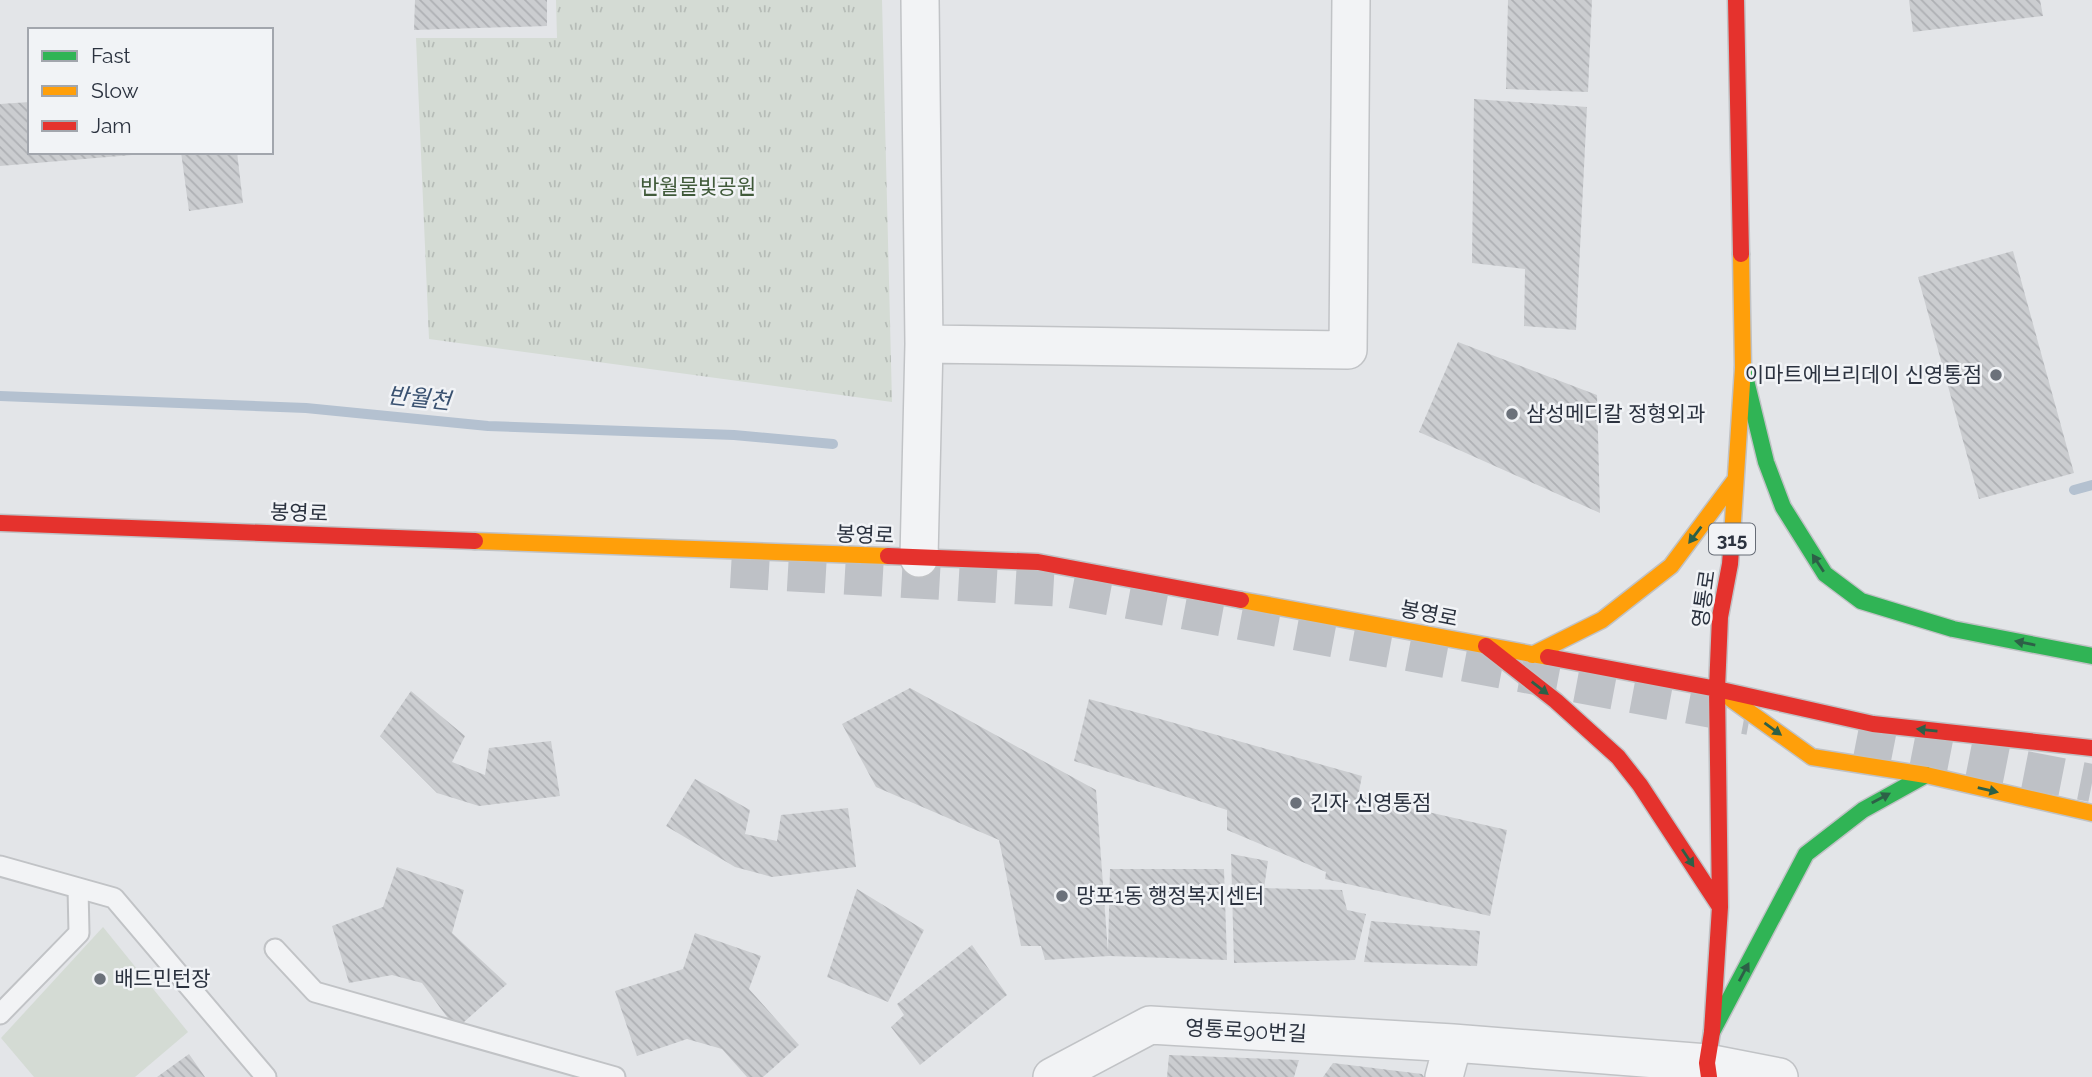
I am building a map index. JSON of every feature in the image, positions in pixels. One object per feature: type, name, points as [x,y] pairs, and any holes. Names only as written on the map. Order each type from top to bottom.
[{"type":"main road","name":"영통로","points":[[1710,1057],[1720,907],[1717,689],[1720,617],[1730,564],[1743,369],[1736,0]]},
{"type":"main road","points":[[1743,369],[1766,462],[1783,507],[1825,574],[1861,601],[1953,629],[2092,656]]},
{"type":"main road","points":[[1532,655],[1602,620],[1671,566],[1735,480]]},
{"type":"main road","name":"봉영로","points":[[0,523],[1038,562],[1717,689],[1873,724],[2092,748]]},
{"type":"main road","points":[[1486,646],[1556,701],[1618,757],[1640,785],[1720,907]]},
{"type":"main road","points":[[1717,689],[1812,757],[1926,775],[2092,813]]},
{"type":"main road","points":[[1710,1057],[1806,854],[1829,833],[1872,802],[1926,775]]},
{"type":"street","points":[[919,558],[924,345],[920,0]]},
{"type":"street","points":[[924,345],[1349,350],[1351,0]]},
{"type":"street","name":"영통로90번길","points":[[1052,1077],[1150,1025],[1448,1060],[1710,1057],[1779,1077]]},
{"type":"lane","points":[[0,866],[114,898],[265,1077]]},
{"type":"lane","points":[[0,1014],[79,933],[78,888]]},
{"type":"lane","points":[[275,950],[315,992],[615,1077]]},
{"type":"green space","name":"반월물빛공원","points":[[556,0],[882,0],[892,402],[429,339],[416,38],[557,38]]},
{"type":"green space","name":"배드민턴장","points":[[103,927],[188,1032],[135,1077],[34,1077],[1,1038]]},
{"type":"building","points":[[415,0],[547,0],[547,26],[414,30]]},
{"type":"building","points":[[1508,0],[1592,0],[1588,92],[1506,89]]},
{"type":"building","points":[[1909,0],[2040,0],[2043,16],[1913,32]]},
{"type":"building","points":[[1474,99],[1587,107],[1576,330],[1524,326],[1525,269],[1472,263]]},
{"type":"building","points":[[28,102],[28,154],[144,154],[0,166],[0,104]]},
{"type":"building","points":[[181,154],[237,154],[243,203],[189,211]]},
{"type":"building","name":"이마트에브리데이 신영통점","points":[[2013,251],[2074,473],[1979,499],[1918,277]]},
{"type":"building","name":"삼성메디칼 정형외과","points":[[1458,342],[1597,395],[1600,513],[1419,432]]},
{"type":"building","points":[[910,688],[1096,790],[1108,952],[1110,869],[1224,869],[1227,960],[1109,956],[1045,960],[1041,946],[1021,946],[999,840],[876,787],[842,724]]},
{"type":"building","points":[[411,691],[465,736],[452,762],[485,775],[489,748],[551,741],[560,796],[479,806],[437,793],[380,736]]},
{"type":"building","name":"긴자 신영통점","points":[[1089,699],[1362,776],[1358,796],[1507,830],[1490,916],[1325,879],[1326,872],[1227,830],[1227,810],[1074,761]]},
{"type":"building","points":[[695,779],[750,810],[745,834],[777,841],[781,815],[848,808],[856,867],[772,877],[735,867],[666,826]]},
{"type":"building","points":[[1231,854],[1268,861],[1264,888],[1342,890],[1347,910],[1366,914],[1355,960],[1234,963]]},
{"type":"building","points":[[397,867],[464,890],[452,933],[507,984],[456,1029],[422,983],[392,975],[349,983],[332,926],[383,907]]},
{"type":"building","points":[[857,889],[924,930],[888,1002],[827,977]]},
{"type":"building","points":[[1371,921],[1480,931],[1477,966],[1364,962]]},
{"type":"building","points":[[695,933],[761,956],[749,989],[799,1045],[763,1077],[747,1077],[722,1049],[687,1039],[637,1056],[615,991],[683,969]]},
{"type":"building","points":[[972,945],[1007,995],[920,1065],[891,1027],[904,1015],[897,1004]]},
{"type":"building","points":[[189,1054],[205,1077],[157,1077]]},
{"type":"building","points":[[1169,1055],[1299,1060],[1294,1077],[1167,1077]]},
{"type":"building","points":[[1333,1063],[1422,1074],[1424,1077],[1323,1077]]},
{"type":"waterway","name":"반월천","points":[[0,396],[306,408],[488,426],[734,435],[833,444]]},
{"type":"waterway","name":"반월천","points":[[2074,490],[2092,485]]},
{"type":"tunnel","points":[[731,569],[1065,588],[1750,716]]},
{"type":"tunnel","points":[[1857,737],[2092,783]]},
{"type":"traffic: fast","points":[[1743,368],[1766,462],[1783,507],[1825,574],[1861,601],[1953,629],[2092,656]]},
{"type":"traffic: fast","points":[[1712,1032],[1806,854],[1863,810],[1926,775]]},
{"type":"traffic: slow","points":[[1732,536],[1743,368],[1741,254]]},
{"type":"traffic: slow","points":[[1532,655],[1602,620],[1671,566],[1735,480]]},
{"type":"traffic: slow","points":[[475,541],[888,556]]},
{"type":"traffic: slow","points":[[1241,600],[1548,657]]},
{"type":"traffic: slow","points":[[1731,699],[1812,757],[1926,775],[2092,813]]},
{"type":"traffic: jam","points":[[1736,0],[1741,254]]},
{"type":"traffic: jam","points":[[0,523],[475,541]]},
{"type":"traffic: jam","points":[[1709,1077],[1707,1063],[1712,1032],[1720,907],[1717,689],[1720,617],[1730,564],[1732,536]]},
{"type":"traffic: jam","points":[[888,556],[1038,562],[1241,600]]},
{"type":"traffic: jam","points":[[1486,646],[1556,701],[1618,757],[1640,785],[1720,907]]},
{"type":"traffic: jam","points":[[1548,657],[1717,689],[1873,724],[2092,748]]},
{"type":"place","name":"이마트에브리데이 신영통점","points":[[1996,375]]},
{"type":"place","name":"삼성메디칼 정형외과","points":[[1512,414]]},
{"type":"place","name":"긴자 신영통점","points":[[1296,803]]},
{"type":"place","name":"망포1동 행정복지센터","points":[[1062,896]]},
{"type":"place","name":"배드민턴장","points":[[100,979]]}]
